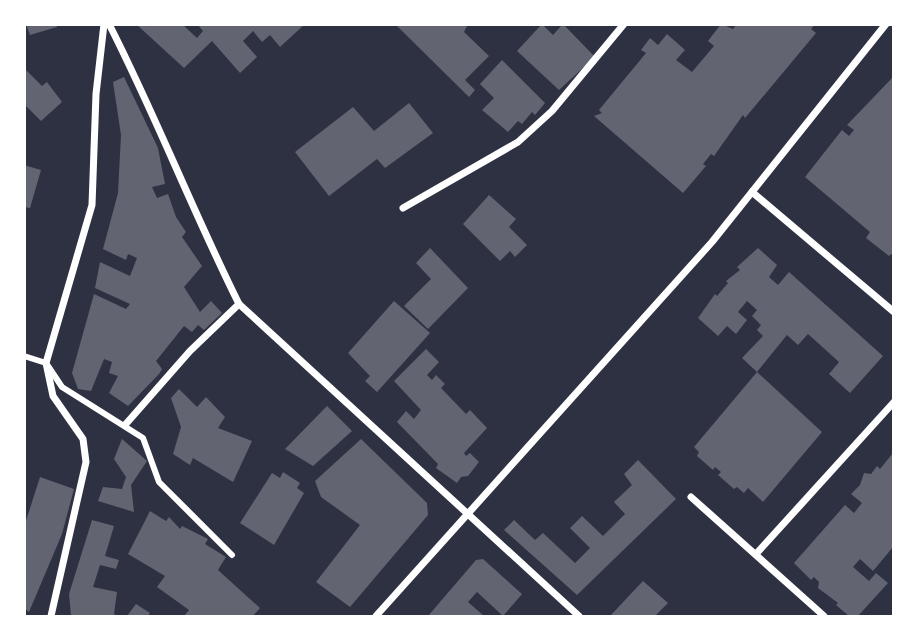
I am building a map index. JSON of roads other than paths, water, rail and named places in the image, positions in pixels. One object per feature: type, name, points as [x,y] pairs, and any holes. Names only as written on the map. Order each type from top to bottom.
[{"type":"street","points":[[106,24],[146,97],[209,244],[239,304],[579,617]]},
{"type":"street","points":[[51,617],[86,461],[83,439],[53,396],[46,363],[92,205],[96,94],[106,24]]},
{"type":"street","points":[[402,208],[519,142],[552,111],[624,24]]},
{"type":"street","points":[[376,617],[712,242],[886,24]]},
{"type":"street","points":[[752,192],[894,312]]},
{"type":"street","points":[[125,425],[190,351],[239,304]]},
{"type":"street","points":[[24,356],[46,363],[62,387],[143,438],[159,482],[232,555]]},
{"type":"street","points":[[756,554],[894,402]]},
{"type":"street","points":[[691,497],[824,617]]}]
